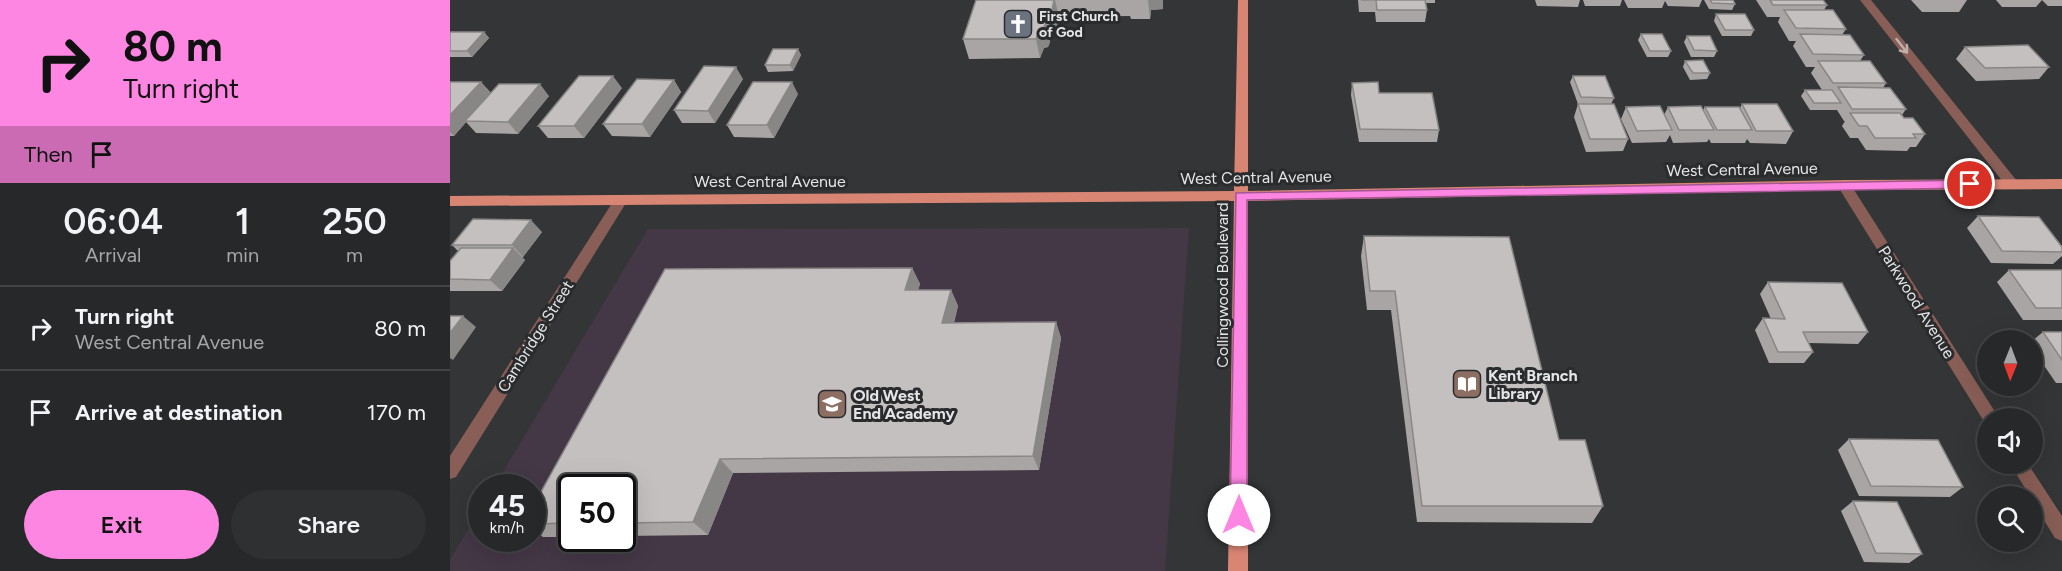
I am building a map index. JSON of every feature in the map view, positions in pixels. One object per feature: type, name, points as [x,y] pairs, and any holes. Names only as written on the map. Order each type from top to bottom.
[{"type":"main road","name":"Collingwood Boulevard","points":[[1238,571],[1243,0]]},
{"type":"main road","name":"West Central Avenue","points":[[450,201],[1240,196],[2062,183]]},
{"type":"street","points":[[1865,0],[2012,184]]},
{"type":"street","name":"Parkwood Avenue","points":[[1844,185],[1985,408]]},
{"type":"street","name":"Cambridge Street","points":[[450,471],[621,200]]},
{"type":"street","points":[[2025,474],[2062,532]]},
{"type":"shaded area","points":[[1189,228],[1165,571],[450,571],[450,560],[468,530],[468,552],[546,552],[546,474],[502,474],[648,229]]},
{"type":"building","points":[[976,0],[1054,0],[1052,10],[1045,11],[1042,20],[1046,23],[1040,29],[1036,39],[963,39]]},
{"type":"building","points":[[1376,0],[1425,0],[1427,10],[1377,10]]},
{"type":"building","points":[[1710,0],[1733,0],[1735,4],[1712,3]]},
{"type":"building","points":[[1770,0],[1823,0],[1827,5],[1773,5]]},
{"type":"building","points":[[1784,10],[1833,10],[1846,29],[1796,28]]},
{"type":"building","points":[[1716,14],[1745,14],[1754,30],[1725,30]]},
{"type":"building","points":[[451,32],[484,32],[467,51],[450,51]]},
{"type":"building","points":[[1641,34],[1662,34],[1671,51],[1650,51]]},
{"type":"building","points":[[1800,34],[1850,35],[1864,55],[1813,54]]},
{"type":"building","points":[[1687,36],[1710,36],[1717,51],[1694,50]]},
{"type":"building","points":[[2028,45],[2049,67],[1985,68],[1965,47]]},
{"type":"building","points":[[773,49],[798,49],[790,65],[765,65]]},
{"type":"building","points":[[1703,60],[1710,73],[1693,73],[1685,61]]},
{"type":"building","points":[[1818,61],[1870,61],[1886,83],[1833,83]]},
{"type":"building","points":[[704,66],[736,67],[708,111],[674,110]]},
{"type":"building","points":[[579,76],[613,76],[574,126],[538,126]]},
{"type":"building","points":[[1573,76],[1605,76],[1614,98],[1581,97]]},
{"type":"building","points":[[637,79],[674,80],[642,124],[603,124]]},
{"type":"building","points":[[450,82],[481,82],[450,115]]},
{"type":"building","points":[[753,82],[792,82],[767,125],[727,125]]},
{"type":"building","points":[[1378,82],[1379,93],[1432,93],[1439,130],[1360,129],[1352,83]]},
{"type":"building","points":[[499,84],[540,84],[508,122],[465,121]]},
{"type":"building","points":[[1838,87],[1890,88],[1906,109],[1852,109]]},
{"type":"building","points":[[1805,90],[1832,90],[1841,103],[1814,103]]},
{"type":"building","points":[[1578,104],[1614,104],[1628,139],[1590,139]]},
{"type":"building","points":[[1742,104],[1777,104],[1793,131],[1756,131]]},
{"type":"building","points":[[1660,106],[1672,130],[1637,131],[1626,107]]},
{"type":"building","points":[[1701,106],[1714,130],[1679,130],[1668,107]]},
{"type":"building","points":[[1705,107],[1739,107],[1752,130],[1717,130]]},
{"type":"building","points":[[1850,113],[1900,113],[1904,118],[1913,118],[1925,134],[1913,134],[1916,138],[1875,138],[1867,126],[1859,126]]},
{"type":"building","points":[[1978,216],[2039,217],[2062,247],[2062,252],[2002,251]]},
{"type":"building","points":[[473,219],[531,220],[512,245],[452,245]]},
{"type":"building","name":"Kent Branch Library","points":[[1364,236],[1509,237],[1559,440],[1585,440],[1603,506],[1422,506],[1395,291],[1370,291]]},
{"type":"building","points":[[461,248],[513,248],[490,280],[450,279],[450,261]]},
{"type":"building","name":"Old West End Academy","points":[[912,268],[905,290],[951,290],[942,323],[1056,322],[1033,456],[720,459],[693,522],[636,523],[636,474],[558,474],[558,523],[546,524],[546,483],[665,269]]},
{"type":"building","points":[[2009,270],[2062,270],[2062,308],[2036,308]]},
{"type":"building","points":[[1768,282],[1842,283],[1868,332],[1803,332],[1813,352],[1778,352],[1763,318],[1785,319]]},
{"type":"building","points":[[450,316],[463,316],[450,333]]},
{"type":"building","points":[[2043,332],[2062,332],[2062,360]]},
{"type":"building","points":[[1849,439],[1938,440],[1963,487],[1871,486]]},
{"type":"building","points":[[1853,501],[1897,502],[1922,554],[1876,553]]},
{"type":"place","name":"First Church of God","points":[[1018,24]]},
{"type":"place","name":"Kent Branch Library","points":[[1467,384]]},
{"type":"place","name":"Old West End Academy","points":[[832,404]]},
{"type":"route","points":[[1239,515],[1240,196],[1970,184]]}]
